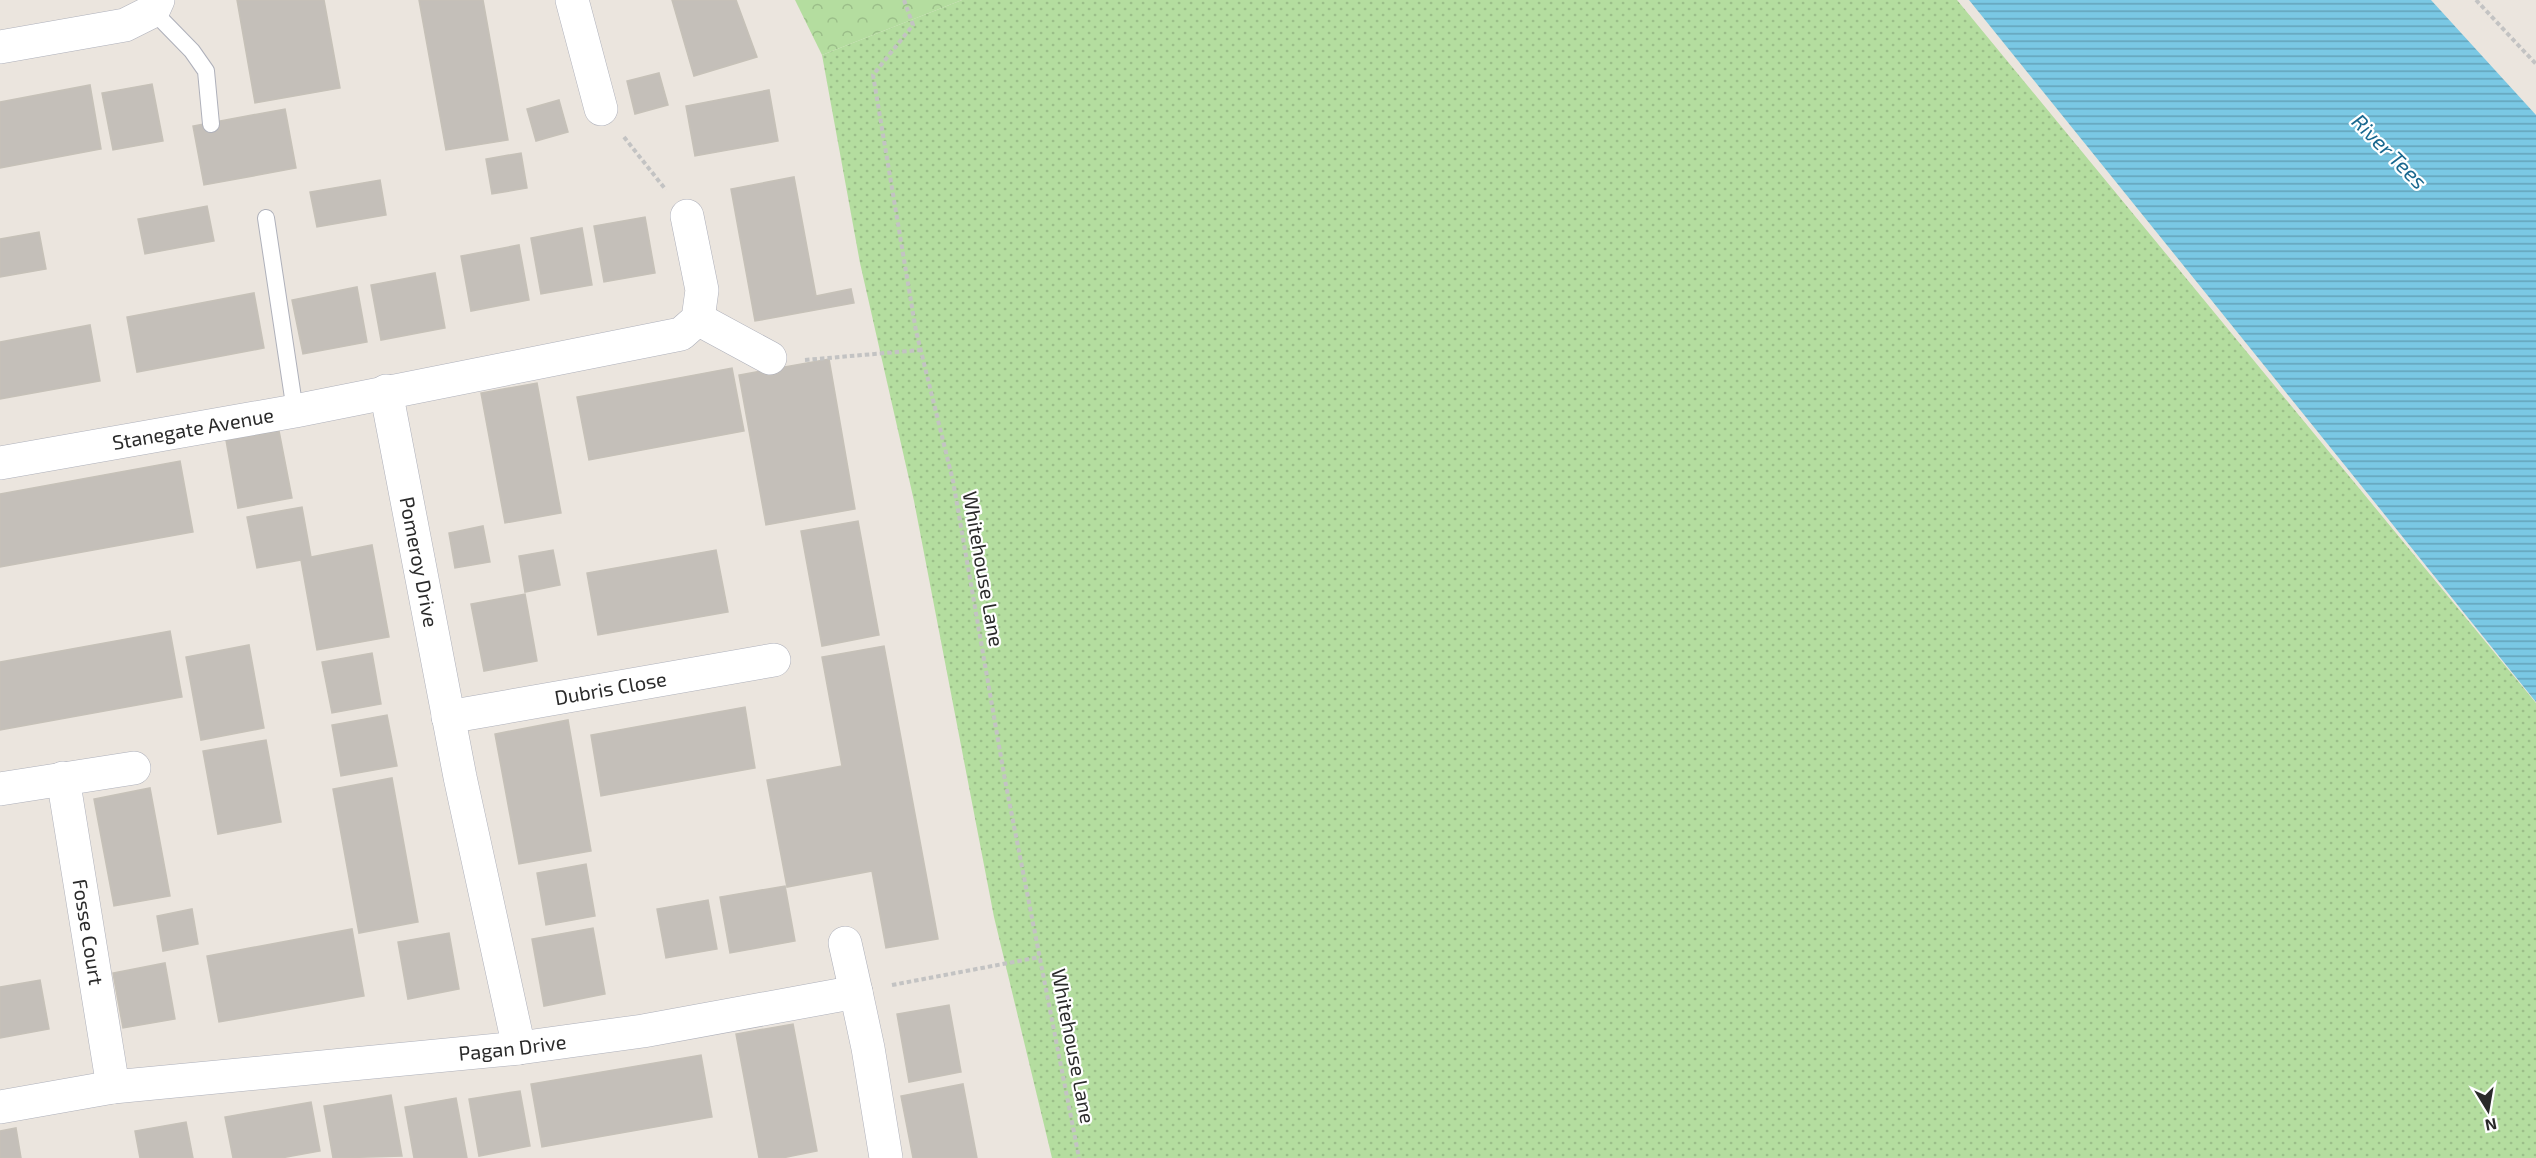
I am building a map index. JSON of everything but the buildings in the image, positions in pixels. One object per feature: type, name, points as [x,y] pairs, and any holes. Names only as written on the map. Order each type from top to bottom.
[{"type":"street","points":[[582,2],[601,109]]},
{"type":"street","points":[[0,47],[125,25],[155,5]]},
{"type":"street","points":[[386,391],[681,334],[698,320],[702,290],[687,216]]},
{"type":"street","points":[[698,320],[770,358]]},
{"type":"street","name":"Stanegate Avenue","points":[[0,464],[295,411],[386,391]]},
{"type":"street","name":"Pomeroy Drive","points":[[386,391],[448,717],[519,1048]]},
{"type":"street","name":"Dubris Close","points":[[448,717],[774,660]]},
{"type":"street","points":[[0,789],[134,768]]},
{"type":"street","name":"Fosse Court","points":[[63,778],[112,1087]]},
{"type":"street","points":[[845,943],[868,1048],[886,1158]]},
{"type":"street","name":"Pagan Drive","points":[[0,1107],[112,1087],[519,1048],[643,1031],[856,992]]},
{"type":"lane","points":[[155,5],[206,71],[211,124]]},
{"type":"lane","points":[[266,218],[295,411]]},
{"type":"path","name":"Whitehouse Lane","points":[[904,0],[913,25],[873,75],[920,350],[953,481],[1005,780],[1079,1158]]},
{"type":"path","points":[[2476,0],[2536,64]]},
{"type":"path","points":[[601,109],[687,216]]},
{"type":"path","points":[[770,358],[798,360],[920,350]]},
{"type":"path","points":[[856,992],[1040,957]]},
{"type":"green space","points":[[795,0],[962,0],[822,55]]},
{"type":"green space","points":[[962,0],[1957,0],[2536,703],[2536,1158],[1052,1158],[994,917],[914,501],[860,263],[822,55]]},
{"type":"water","name":"River Tees","points":[[1969,0],[2431,0],[2536,115],[2536,702]]}]
